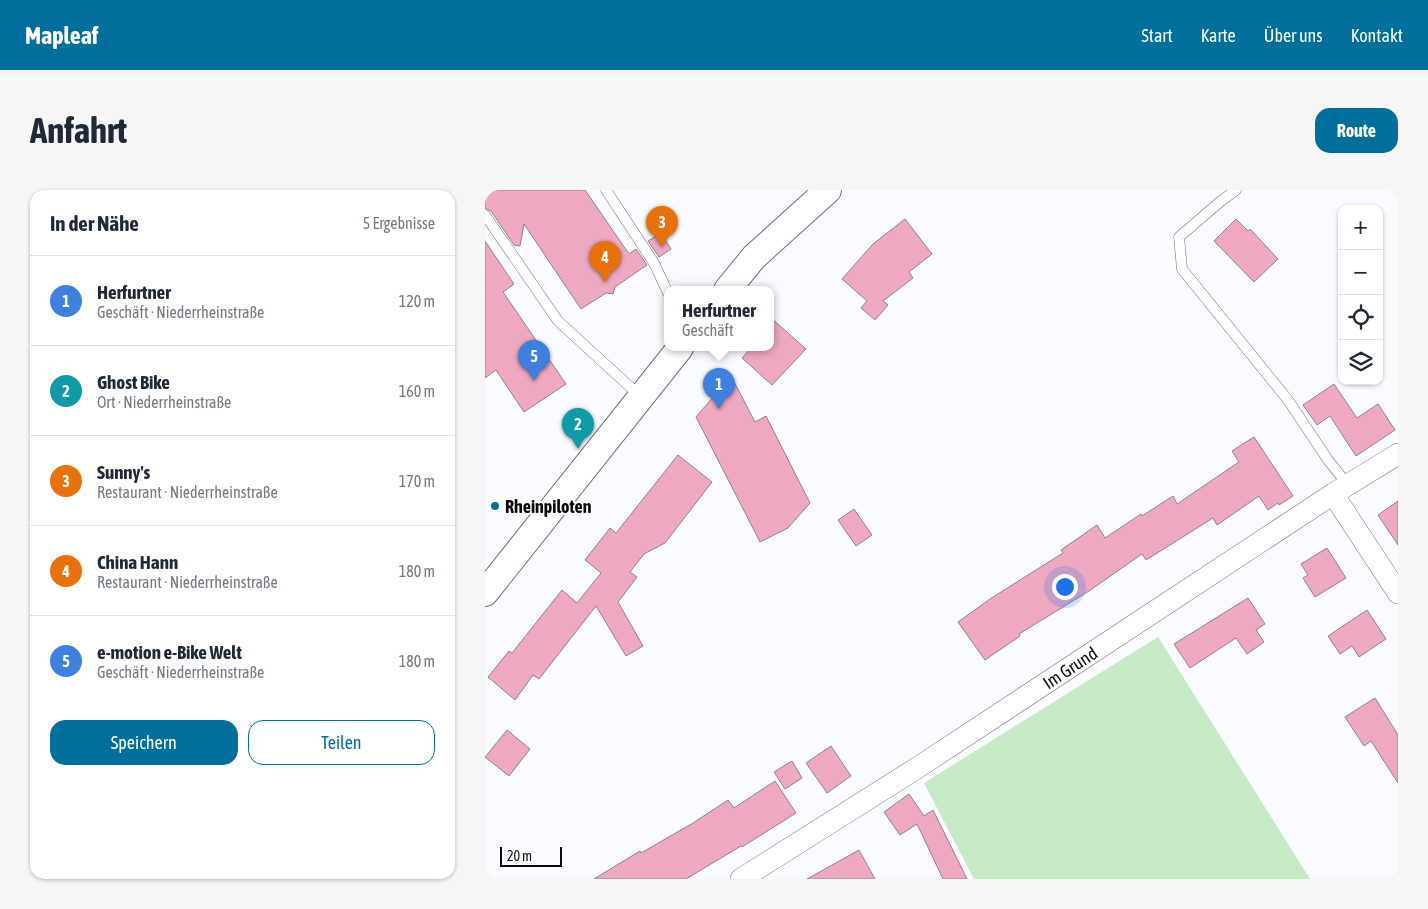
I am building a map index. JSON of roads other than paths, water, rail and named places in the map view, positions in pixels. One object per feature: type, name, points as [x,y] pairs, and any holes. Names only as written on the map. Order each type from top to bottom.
[{"type":"street","points":[[730,286],[755,257],[819,193]]},
{"type":"street","points":[[485,593],[678,351]]},
{"type":"street","name":"Im Grund","points":[[741,879],[917,768],[1341,489],[1398,454]]},
{"type":"street","points":[[1341,489],[1398,593]]},
{"type":"lane","points":[[606,190],[654,263],[665,286]]},
{"type":"lane","points":[[1236,190],[1179,238],[1182,269],[1288,400],[1328,460],[1341,489]]},
{"type":"lane","points":[[485,215],[558,321],[640,397]]},
{"type":"place","name":"Sunny's","points":[[662,247]]},
{"type":"place","name":"China Hann","points":[[605,282]]},
{"type":"place","name":"e-motion e-Bike Welt","points":[[534,381]]},
{"type":"place","name":"Herfurtner","points":[[719,409]]},
{"type":"place","name":"Ghost Bike","points":[[578,449]]},
{"type":"place","name":"Rheinpiloten","points":[[495,506]]}]
